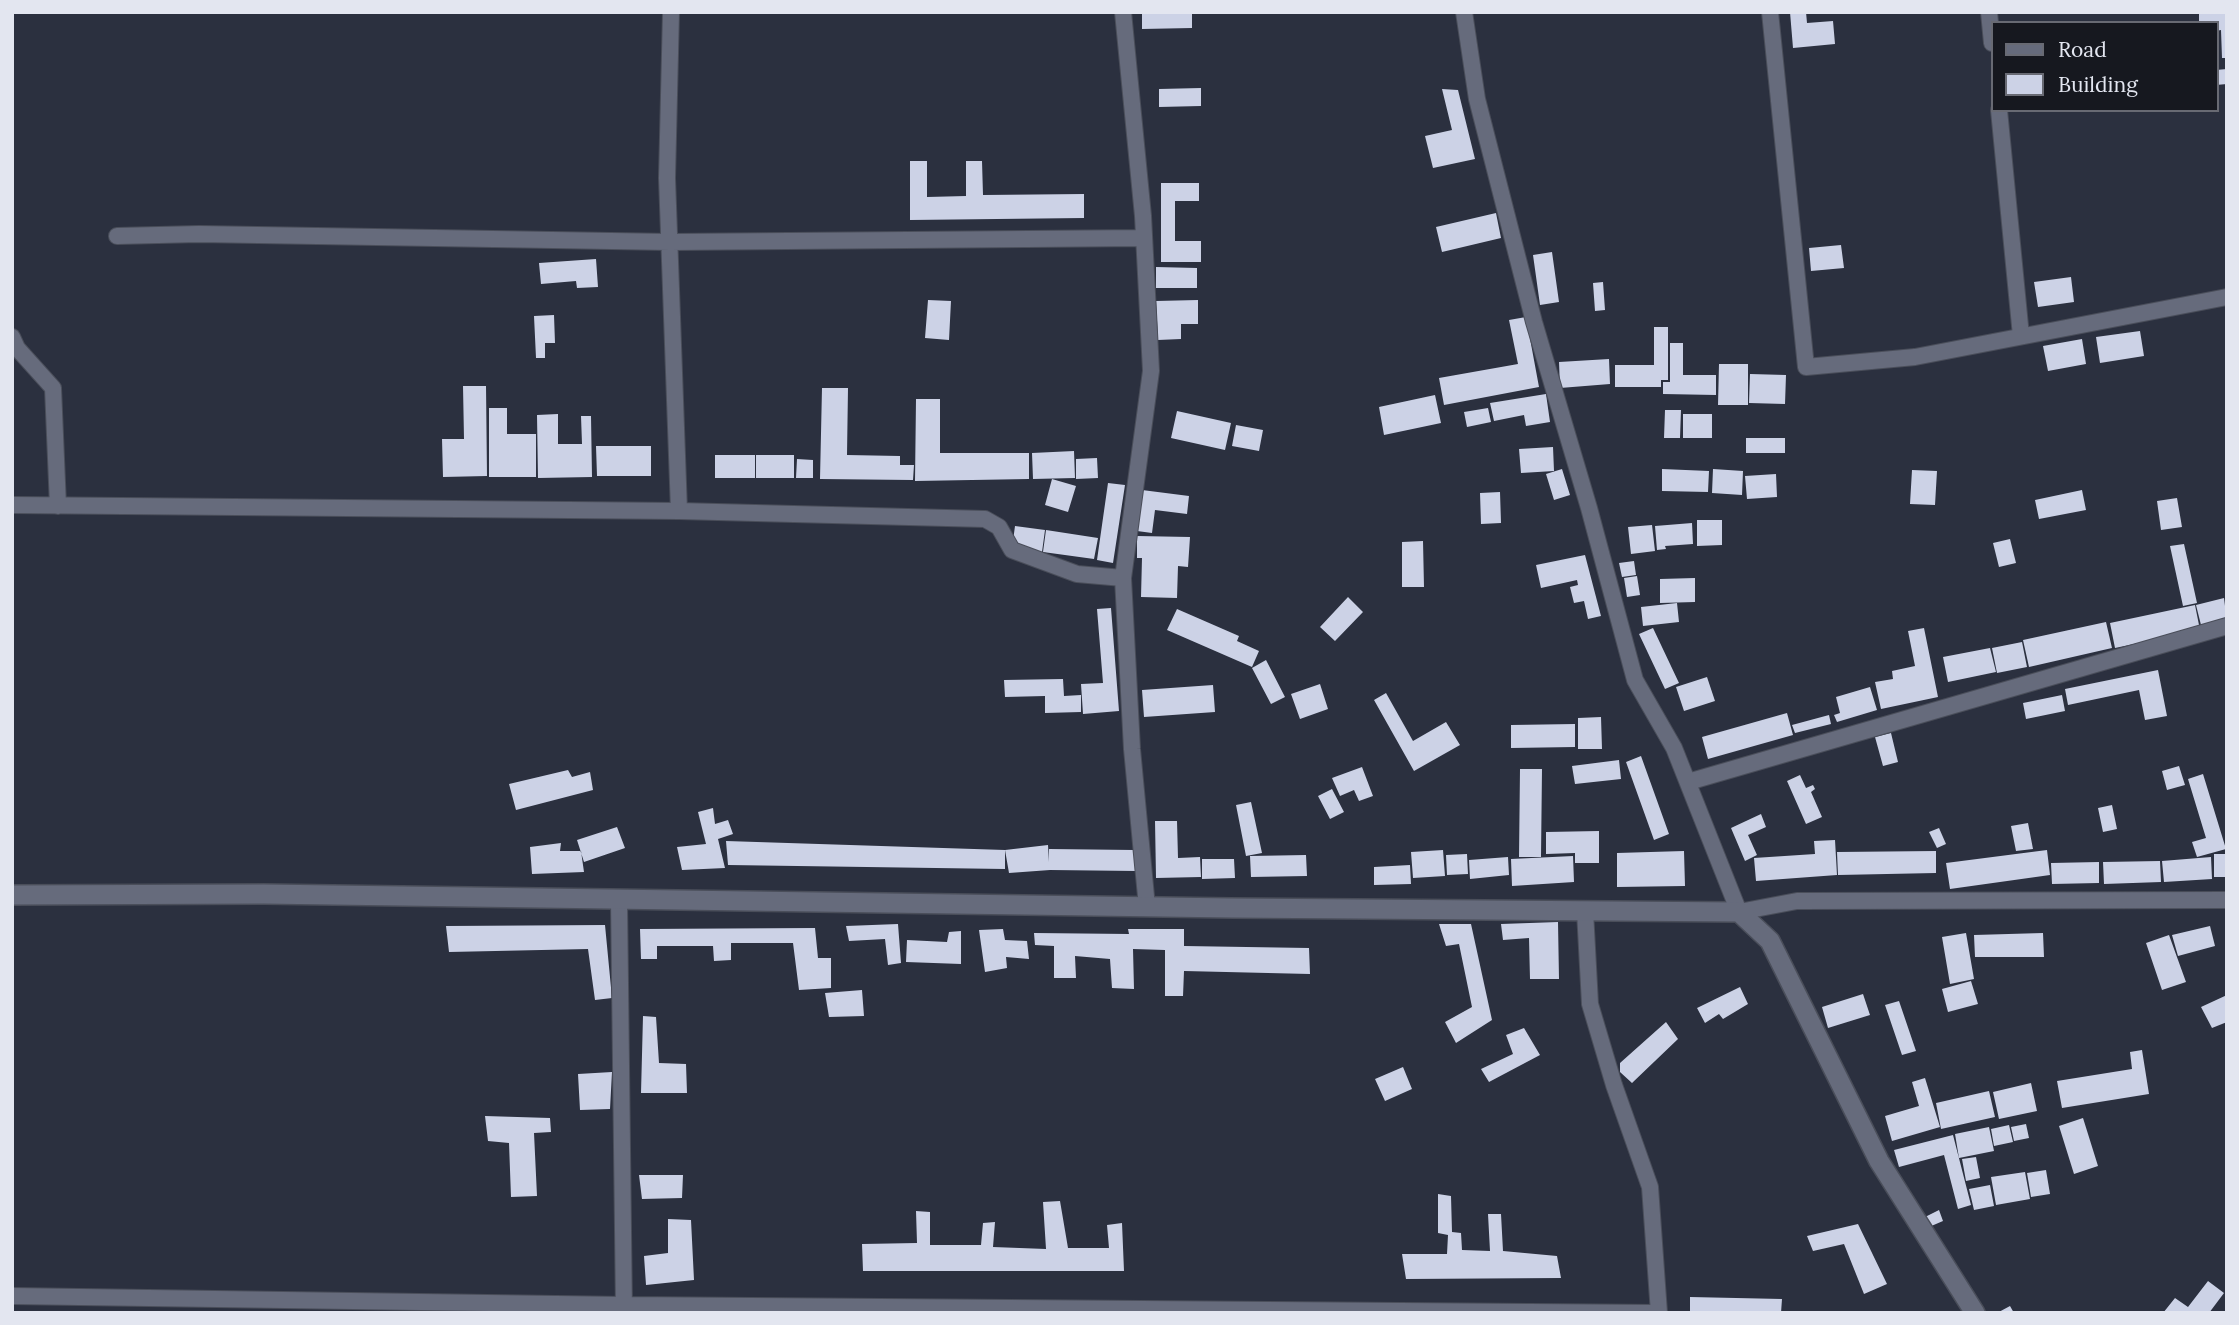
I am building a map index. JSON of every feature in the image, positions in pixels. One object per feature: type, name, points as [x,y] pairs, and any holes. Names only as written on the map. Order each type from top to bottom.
[{"type":"street","points":[[671,12],[667,178],[679,511]]},
{"type":"street","points":[[1123,12],[1144,238],[1151,371],[1123,578],[1132,749],[1147,907]]},
{"type":"street","points":[[1464,12],[1477,99],[1534,322],[1589,508],[1635,680],[1674,748],[1739,912],[1770,941],[1879,1161],[1975,1313]]},
{"type":"street","points":[[1770,12],[1806,367],[1915,357],[2227,297]]},
{"type":"street","points":[[1999,112],[2021,337]]},
{"type":"street","points":[[117,236],[199,234],[670,243],[1144,238]]},
{"type":"street","points":[[12,337],[17,348],[53,388],[58,506]]},
{"type":"street","points":[[12,505],[679,511],[985,519],[999,527],[1012,550],[1077,573],[1123,578]]},
{"type":"street","points":[[1688,782],[2227,626]]},
{"type":"street","points":[[12,895],[264,894],[1147,907],[1739,912],[1797,901],[2227,900]]},
{"type":"street","points":[[619,900],[624,1309]]},
{"type":"street","points":[[12,1296],[624,1309],[1659,1313],[1650,1188],[1614,1085],[1590,1004],[1585,911]]},
{"type":"building","points":[[1142,12],[1192,12],[1192,28],[1142,29]]},
{"type":"building","points":[[1790,12],[1806,12],[1807,23],[1833,21],[1835,44],[1793,48]]},
{"type":"building","points":[[2199,12],[2227,12],[2227,58],[2222,58],[2218,21],[2199,21]]},
{"type":"building","points":[[2227,69],[2227,84],[2218,85],[2218,70]]},
{"type":"building","points":[[1201,88],[1201,106],[1159,107],[1159,89]]},
{"type":"building","points":[[1442,89],[1458,90],[1475,159],[1433,168],[1425,136],[1452,130]]},
{"type":"building","points":[[910,161],[927,161],[927,197],[966,196],[966,161],[982,161],[983,195],[1084,194],[1084,218],[910,220]]},
{"type":"building","points":[[1161,183],[1199,183],[1199,201],[1175,201],[1175,241],[1201,241],[1201,262],[1161,262]]},
{"type":"building","points":[[1496,213],[1501,238],[1442,252],[1436,227]]},
{"type":"building","points":[[1841,245],[1844,268],[1811,271],[1809,248]]},
{"type":"building","points":[[1552,252],[1559,302],[1540,305],[1533,255]]},
{"type":"building","points":[[596,259],[598,287],[577,288],[576,281],[541,284],[539,263]]},
{"type":"building","points":[[1156,267],[1197,268],[1197,288],[1156,288]]},
{"type":"building","points":[[2071,277],[2074,302],[2038,307],[2034,282]]},
{"type":"building","points":[[1603,282],[1605,310],[1595,311],[1593,283]]},
{"type":"building","points":[[928,300],[951,301],[949,340],[925,338]]},
{"type":"building","points":[[1198,300],[1198,324],[1181,324],[1181,339],[1158,340],[1156,301]]},
{"type":"building","points":[[554,315],[555,343],[545,343],[545,358],[536,358],[534,316]]},
{"type":"building","points":[[1526,317],[1539,387],[1444,405],[1439,378],[1518,364],[1509,320]]},
{"type":"building","points":[[1654,327],[1668,327],[1668,380],[1661,380],[1661,387],[1615,387],[1615,365],[1654,365]]},
{"type":"building","points":[[2140,331],[2144,356],[2100,363],[2096,337]]},
{"type":"building","points":[[2082,339],[2086,364],[2048,371],[2043,346]]},
{"type":"building","points":[[1670,343],[1683,343],[1683,375],[1716,375],[1716,395],[1663,394],[1663,382],[1670,382]]},
{"type":"building","points":[[1609,359],[1610,384],[1560,388],[1559,362]]},
{"type":"building","points":[[1719,364],[1748,364],[1748,405],[1718,405]]},
{"type":"building","points":[[1750,374],[1786,375],[1785,404],[1749,403]]},
{"type":"building","points":[[463,386],[486,386],[487,476],[443,477],[442,439],[464,439]]},
{"type":"building","points":[[822,388],[848,388],[847,455],[900,456],[900,465],[914,465],[913,480],[820,479]]},
{"type":"building","points":[[1546,394],[1550,422],[1526,426],[1524,415],[1494,421],[1490,403]]},
{"type":"building","points":[[1435,395],[1441,423],[1384,435],[1379,407]]},
{"type":"building","points":[[916,399],[940,399],[940,453],[1029,453],[1029,479],[915,481]]},
{"type":"building","points":[[489,408],[507,408],[507,434],[536,434],[536,477],[489,477]]},
{"type":"building","points":[[1488,408],[1491,422],[1467,427],[1464,412]]},
{"type":"building","points":[[1665,410],[1681,410],[1680,438],[1664,438]]},
{"type":"building","points":[[1177,411],[1231,423],[1225,450],[1171,438]]},
{"type":"building","points":[[558,414],[558,444],[582,444],[581,416],[591,416],[592,477],[538,478],[537,415]]},
{"type":"building","points":[[1683,414],[1712,414],[1712,438],[1683,438]]},
{"type":"building","points":[[1236,425],[1263,430],[1259,451],[1232,446]]},
{"type":"building","points":[[1746,438],[1785,438],[1785,453],[1746,453]]},
{"type":"building","points":[[596,446],[651,446],[651,476],[597,476]]},
{"type":"building","points":[[1553,447],[1554,471],[1521,473],[1519,449]]},
{"type":"building","points":[[1074,451],[1075,478],[1033,479],[1032,453]]},
{"type":"building","points":[[715,455],[755,455],[755,478],[715,478]]},
{"type":"building","points":[[756,455],[794,455],[794,478],[756,478]]},
{"type":"building","points":[[1097,458],[1098,478],[1076,479],[1076,459]]},
{"type":"building","points":[[797,459],[813,460],[813,478],[796,478]]},
{"type":"building","points":[[1562,469],[1570,495],[1554,500],[1546,474]]},
{"type":"building","points":[[1662,469],[1709,471],[1708,492],[1662,491]]},
{"type":"building","points":[[1713,469],[1743,471],[1742,495],[1712,493]]},
{"type":"building","points":[[1912,470],[1937,471],[1935,505],[1910,504]]},
{"type":"building","points":[[1776,474],[1777,497],[1747,499],[1745,476]]},
{"type":"building","points":[[1052,479],[1076,486],[1068,512],[1045,505]]},
{"type":"building","points":[[1108,483],[1125,485],[1113,563],[1097,560]]},
{"type":"building","points":[[1142,490],[1189,496],[1187,514],[1155,510],[1152,533],[1137,531]]},
{"type":"building","points":[[2082,490],[2086,510],[2039,519],[2035,500]]},
{"type":"building","points":[[1500,492],[1501,523],[1481,524],[1480,493]]},
{"type":"building","points":[[2177,498],[2182,527],[2161,530],[2157,501]]},
{"type":"building","points":[[1697,520],[1722,520],[1722,545],[1697,546]]},
{"type":"building","points":[[1692,523],[1693,544],[1665,546],[1666,549],[1657,550],[1655,526]]},
{"type":"building","points":[[1652,525],[1655,551],[1631,554],[1628,527]]},
{"type":"building","points":[[1015,526],[1045,530],[1042,552],[1012,548]]},
{"type":"building","points":[[1046,530],[1098,538],[1094,559],[1043,552]]},
{"type":"building","points":[[1137,536],[1190,537],[1188,567],[1178,566],[1177,598],[1141,597],[1142,558],[1137,558]]},
{"type":"building","points":[[2010,539],[2016,563],[1999,567],[1993,543]]},
{"type":"building","points":[[1423,541],[1424,587],[1402,587],[1402,542]]},
{"type":"building","points":[[2184,544],[2197,603],[2183,606],[2170,546]]},
{"type":"building","points":[[1585,555],[1601,616],[1588,619],[1584,601],[1574,603],[1570,587],[1578,585],[1577,580],[1541,588],[1536,565]]},
{"type":"building","points":[[1634,561],[1636,575],[1622,577],[1619,563]]},
{"type":"building","points":[[1637,576],[1640,595],[1627,597],[1624,578]]},
{"type":"building","points":[[1695,578],[1695,602],[1660,603],[1660,579]]},
{"type":"building","points":[[1348,597],[1363,612],[1335,641],[1320,627]]},
{"type":"building","points":[[2224,598],[2227,622],[2202,629],[2196,605]]},
{"type":"building","points":[[1677,603],[1679,622],[1643,626],[1641,607]]},
{"type":"building","points":[[2195,605],[2200,630],[2115,648],[2110,623]]},
{"type":"building","points":[[1111,608],[1119,711],[1083,714],[1081,684],[1103,683],[1097,609]]},
{"type":"building","points":[[1177,609],[1239,636],[1237,641],[1259,651],[1252,667],[1167,630]]},
{"type":"building","points":[[2106,622],[2112,648],[2029,667],[2023,640]]},
{"type":"building","points":[[1653,628],[1679,683],[1665,689],[1639,634]]},
{"type":"building","points":[[1924,628],[1938,697],[1881,709],[1875,682],[1893,679],[1892,671],[1915,666],[1908,631]]},
{"type":"building","points":[[2022,642],[2027,667],[1997,673],[1992,648]]},
{"type":"building","points":[[1990,648],[1996,672],[1948,682],[1943,657]]},
{"type":"building","points":[[1266,660],[1285,697],[1271,704],[1252,668]]},
{"type":"building","points":[[2158,670],[2167,716],[2145,720],[2139,690],[2068,705],[2065,689]]},
{"type":"building","points":[[1707,677],[1715,701],[1684,711],[1676,687]]},
{"type":"building","points":[[1063,679],[1064,696],[1081,695],[1081,712],[1045,713],[1045,696],[1005,697],[1004,680]]},
{"type":"building","points":[[1320,684],[1328,709],[1300,719],[1291,694]]},
{"type":"building","points":[[1213,685],[1215,712],[1144,717],[1142,690]]},
{"type":"building","points":[[1870,687],[1877,710],[1837,722],[1834,715],[1840,713],[1836,697]]},
{"type":"building","points":[[1386,693],[1413,741],[1446,722],[1460,745],[1414,771],[1374,700]]},
{"type":"building","points":[[2062,695],[2065,711],[2026,719],[2023,703]]},
{"type":"building","points":[[1787,713],[1793,735],[1708,759],[1702,737]]},
{"type":"building","points":[[1829,715],[1831,724],[1795,733],[1792,725]]},
{"type":"building","points":[[1601,717],[1602,749],[1578,749],[1578,718]]},
{"type":"building","points":[[1575,724],[1575,747],[1511,748],[1511,725]]},
{"type":"building","points":[[1891,733],[1898,762],[1883,766],[1875,737]]},
{"type":"building","points":[[1641,756],[1669,834],[1654,840],[1626,762]]},
{"type":"building","points":[[1619,760],[1621,779],[1575,784],[1572,766]]},
{"type":"building","points":[[2179,766],[2185,785],[2167,790],[2162,771]]},
{"type":"building","points":[[1362,767],[1373,796],[1359,801],[1354,790],[1340,796],[1332,778]]},
{"type":"building","points":[[1520,769],[1542,769],[1541,857],[1519,857]]},
{"type":"building","points":[[568,770],[572,777],[590,772],[593,790],[516,810],[509,784]]},
{"type":"building","points":[[2203,774],[2226,849],[2197,857],[2192,842],[2206,838],[2188,779]]},
{"type":"building","points":[[1800,775],[1806,788],[1813,785],[1815,789],[1811,792],[1822,817],[1806,824],[1787,781]]},
{"type":"building","points":[[1332,789],[1344,812],[1330,819],[1318,796]]},
{"type":"building","points":[[1251,802],[1262,853],[1246,856],[1236,805]]},
{"type":"building","points":[[2112,805],[2117,829],[2103,832],[2098,808]]},
{"type":"building","points":[[713,808],[715,824],[728,820],[733,834],[718,839],[725,868],[682,870],[677,847],[706,844],[698,812]]},
{"type":"building","points":[[1761,814],[1766,827],[1748,835],[1757,855],[1745,861],[1731,828]]},
{"type":"building","points":[[1155,821],[1177,821],[1178,858],[1200,857],[1201,877],[1156,878]]},
{"type":"building","points":[[2028,823],[2033,849],[2016,851],[2011,826]]},
{"type":"building","points":[[617,827],[625,848],[584,862],[577,840]]},
{"type":"building","points":[[1939,828],[1946,844],[1937,848],[1929,832]]},
{"type":"building","points":[[1599,831],[1599,863],[1575,863],[1575,853],[1546,854],[1546,832]]},
{"type":"building","points":[[1835,840],[1837,875],[1756,881],[1754,858],[1815,854],[1814,841]]},
{"type":"building","points":[[726,841],[1005,850],[1005,869],[728,865]]},
{"type":"building","points":[[561,843],[560,851],[581,851],[584,872],[532,874],[530,847]]},
{"type":"building","points":[[1048,845],[1049,862],[1049,849],[1134,850],[1137,871],[1050,870],[1009,873],[1005,850]]},
{"type":"building","points":[[1443,850],[1445,876],[1413,878],[1411,852]]},
{"type":"building","points":[[2047,850],[2050,875],[1950,889],[1946,863]]},
{"type":"building","points":[[1684,851],[1685,886],[1617,887],[1617,853]]},
{"type":"building","points":[[1936,851],[1936,873],[1838,875],[1837,852]]},
{"type":"building","points":[[1467,854],[1468,874],[1447,875],[1446,855]]},
{"type":"building","points":[[2214,854],[2227,854],[2227,877],[2214,877]]},
{"type":"building","points":[[1306,855],[1307,876],[1251,877],[1250,856]]},
{"type":"building","points":[[1573,856],[1574,882],[1512,886],[1511,859]]},
{"type":"building","points":[[1508,857],[1509,875],[1470,879],[1469,860]]},
{"type":"building","points":[[2211,857],[2212,879],[2164,882],[2162,861]]},
{"type":"building","points":[[1202,859],[1234,859],[1235,878],[1202,879]]},
{"type":"building","points":[[2160,861],[2161,882],[2104,884],[2103,862]]},
{"type":"building","points":[[2099,862],[2099,883],[2052,884],[2051,863]]},
{"type":"building","points":[[1410,865],[1411,884],[1374,885],[1374,867]]},
{"type":"building","points":[[1558,922],[1559,979],[1530,979],[1529,938],[1503,940],[1501,924]]},
{"type":"building","points":[[898,924],[901,963],[888,965],[885,939],[849,941],[846,926]]},
{"type":"building","points":[[1439,924],[1471,924],[1492,1020],[1456,1043],[1445,1022],[1472,1007],[1459,944],[1446,946]]},
{"type":"building","points":[[605,925],[612,998],[595,1000],[588,949],[449,952],[446,926]]},
{"type":"building","points":[[2210,926],[2215,946],[2178,956],[2172,935]]},
{"type":"building","points":[[815,928],[818,958],[831,958],[831,988],[799,990],[793,943],[731,943],[731,960],[714,961],[713,946],[657,946],[657,959],[641,959],[640,929]]},
{"type":"building","points":[[1003,929],[1005,940],[1027,941],[1029,959],[1006,957],[1007,968],[985,972],[979,930]]},
{"type":"building","points":[[1128,929],[1184,929],[1184,946],[1309,948],[1310,974],[1184,971],[1183,996],[1165,996],[1165,950],[1133,949],[1134,989],[1112,988],[1110,959],[1075,956],[1076,978],[1054,978],[1054,946],[1035,945],[1034,933],[1129,934]]},
{"type":"building","points":[[961,931],[961,964],[906,962],[907,940],[947,942],[949,932]]},
{"type":"building","points":[[1966,933],[1974,979],[1950,984],[1942,937]]},
{"type":"building","points":[[2043,933],[2044,957],[1975,957],[1974,935]]},
{"type":"building","points":[[2169,935],[2186,982],[2162,990],[2146,943]]},
{"type":"building","points":[[1971,981],[1978,1004],[1948,1012],[1942,989]]},
{"type":"building","points":[[1740,987],[1748,1004],[1723,1019],[1719,1014],[1705,1023],[1697,1008]]},
{"type":"building","points":[[862,990],[864,1016],[829,1017],[825,993]]},
{"type":"building","points":[[1863,994],[1870,1015],[1828,1028],[1822,1007]]},
{"type":"building","points":[[2227,995],[2227,1022],[2212,1028],[2201,1007]]},
{"type":"building","points":[[1899,1001],[1916,1051],[1902,1055],[1885,1005]]},
{"type":"building","points":[[643,1016],[656,1017],[659,1063],[686,1064],[687,1093],[641,1093]]},
{"type":"building","points":[[1666,1022],[1678,1039],[1632,1083],[1620,1072],[1620,1063]]},
{"type":"building","points":[[1524,1028],[1540,1055],[1489,1082],[1481,1069],[1513,1054],[1506,1035]]},
{"type":"building","points":[[2142,1050],[2149,1094],[2062,1108],[2057,1081],[2132,1069],[2130,1052]]},
{"type":"building","points":[[1403,1067],[1412,1089],[1385,1101],[1375,1079]]},
{"type":"building","points":[[612,1072],[610,1109],[580,1110],[578,1074]]},
{"type":"building","points":[[1925,1078],[1940,1127],[1892,1141],[1885,1116],[1919,1106],[1912,1082]]},
{"type":"building","points":[[2031,1083],[2037,1111],[1999,1119],[1993,1092]]},
{"type":"building","points":[[1989,1091],[1995,1117],[1941,1129],[1936,1103]]},
{"type":"building","points":[[485,1116],[550,1118],[551,1132],[534,1133],[537,1196],[511,1197],[509,1143],[488,1141]]},
{"type":"building","points":[[2083,1118],[2098,1166],[2074,1174],[2059,1126]]},
{"type":"building","points":[[2026,1124],[2029,1138],[2014,1141],[2011,1127]]},
{"type":"building","points":[[2009,1125],[2013,1142],[1994,1146],[1991,1129]]},
{"type":"building","points":[[1989,1127],[1994,1151],[1959,1158],[1955,1134]]},
{"type":"building","points":[[1953,1135],[1971,1205],[1958,1209],[1944,1155],[1899,1167],[1894,1150]]},
{"type":"building","points":[[1976,1157],[1980,1178],[1966,1181],[1962,1159]]},
{"type":"building","points":[[2046,1170],[2050,1194],[2031,1197],[2027,1173]]},
{"type":"building","points":[[2025,1172],[2030,1199],[1996,1205],[1991,1177]]},
{"type":"building","points":[[639,1175],[683,1175],[682,1198],[642,1199]]},
{"type":"building","points":[[1990,1185],[1994,1206],[1974,1210],[1969,1189]]},
{"type":"building","points":[[1438,1194],[1451,1196],[1452,1232],[1461,1233],[1462,1250],[1490,1251],[1488,1214],[1501,1214],[1503,1251],[1557,1256],[1561,1278],[1406,1279],[1402,1254],[1447,1254],[1448,1235],[1438,1233]]},
{"type":"building","points":[[1060,1201],[1068,1248],[1109,1248],[1107,1225],[1122,1223],[1124,1271],[863,1271],[862,1244],[917,1243],[916,1211],[930,1212],[930,1245],[981,1245],[983,1223],[995,1222],[993,1247],[1046,1249],[1043,1202]]},
{"type":"building","points":[[1939,1210],[1943,1221],[1929,1227],[1925,1217]]},
{"type":"building","points":[[668,1219],[691,1220],[694,1280],[646,1285],[644,1256],[668,1253]]},
{"type":"building","points":[[1858,1224],[1887,1284],[1864,1294],[1844,1244],[1813,1251],[1807,1236]]},
{"type":"building","points":[[2208,1281],[2224,1293],[2209,1313],[2163,1313],[2175,1298],[2188,1307]]},
{"type":"building","points":[[1690,1297],[1782,1299],[1781,1313],[1690,1313]]},
{"type":"building","points":[[2010,1306],[2014,1313],[1997,1313]]}]
